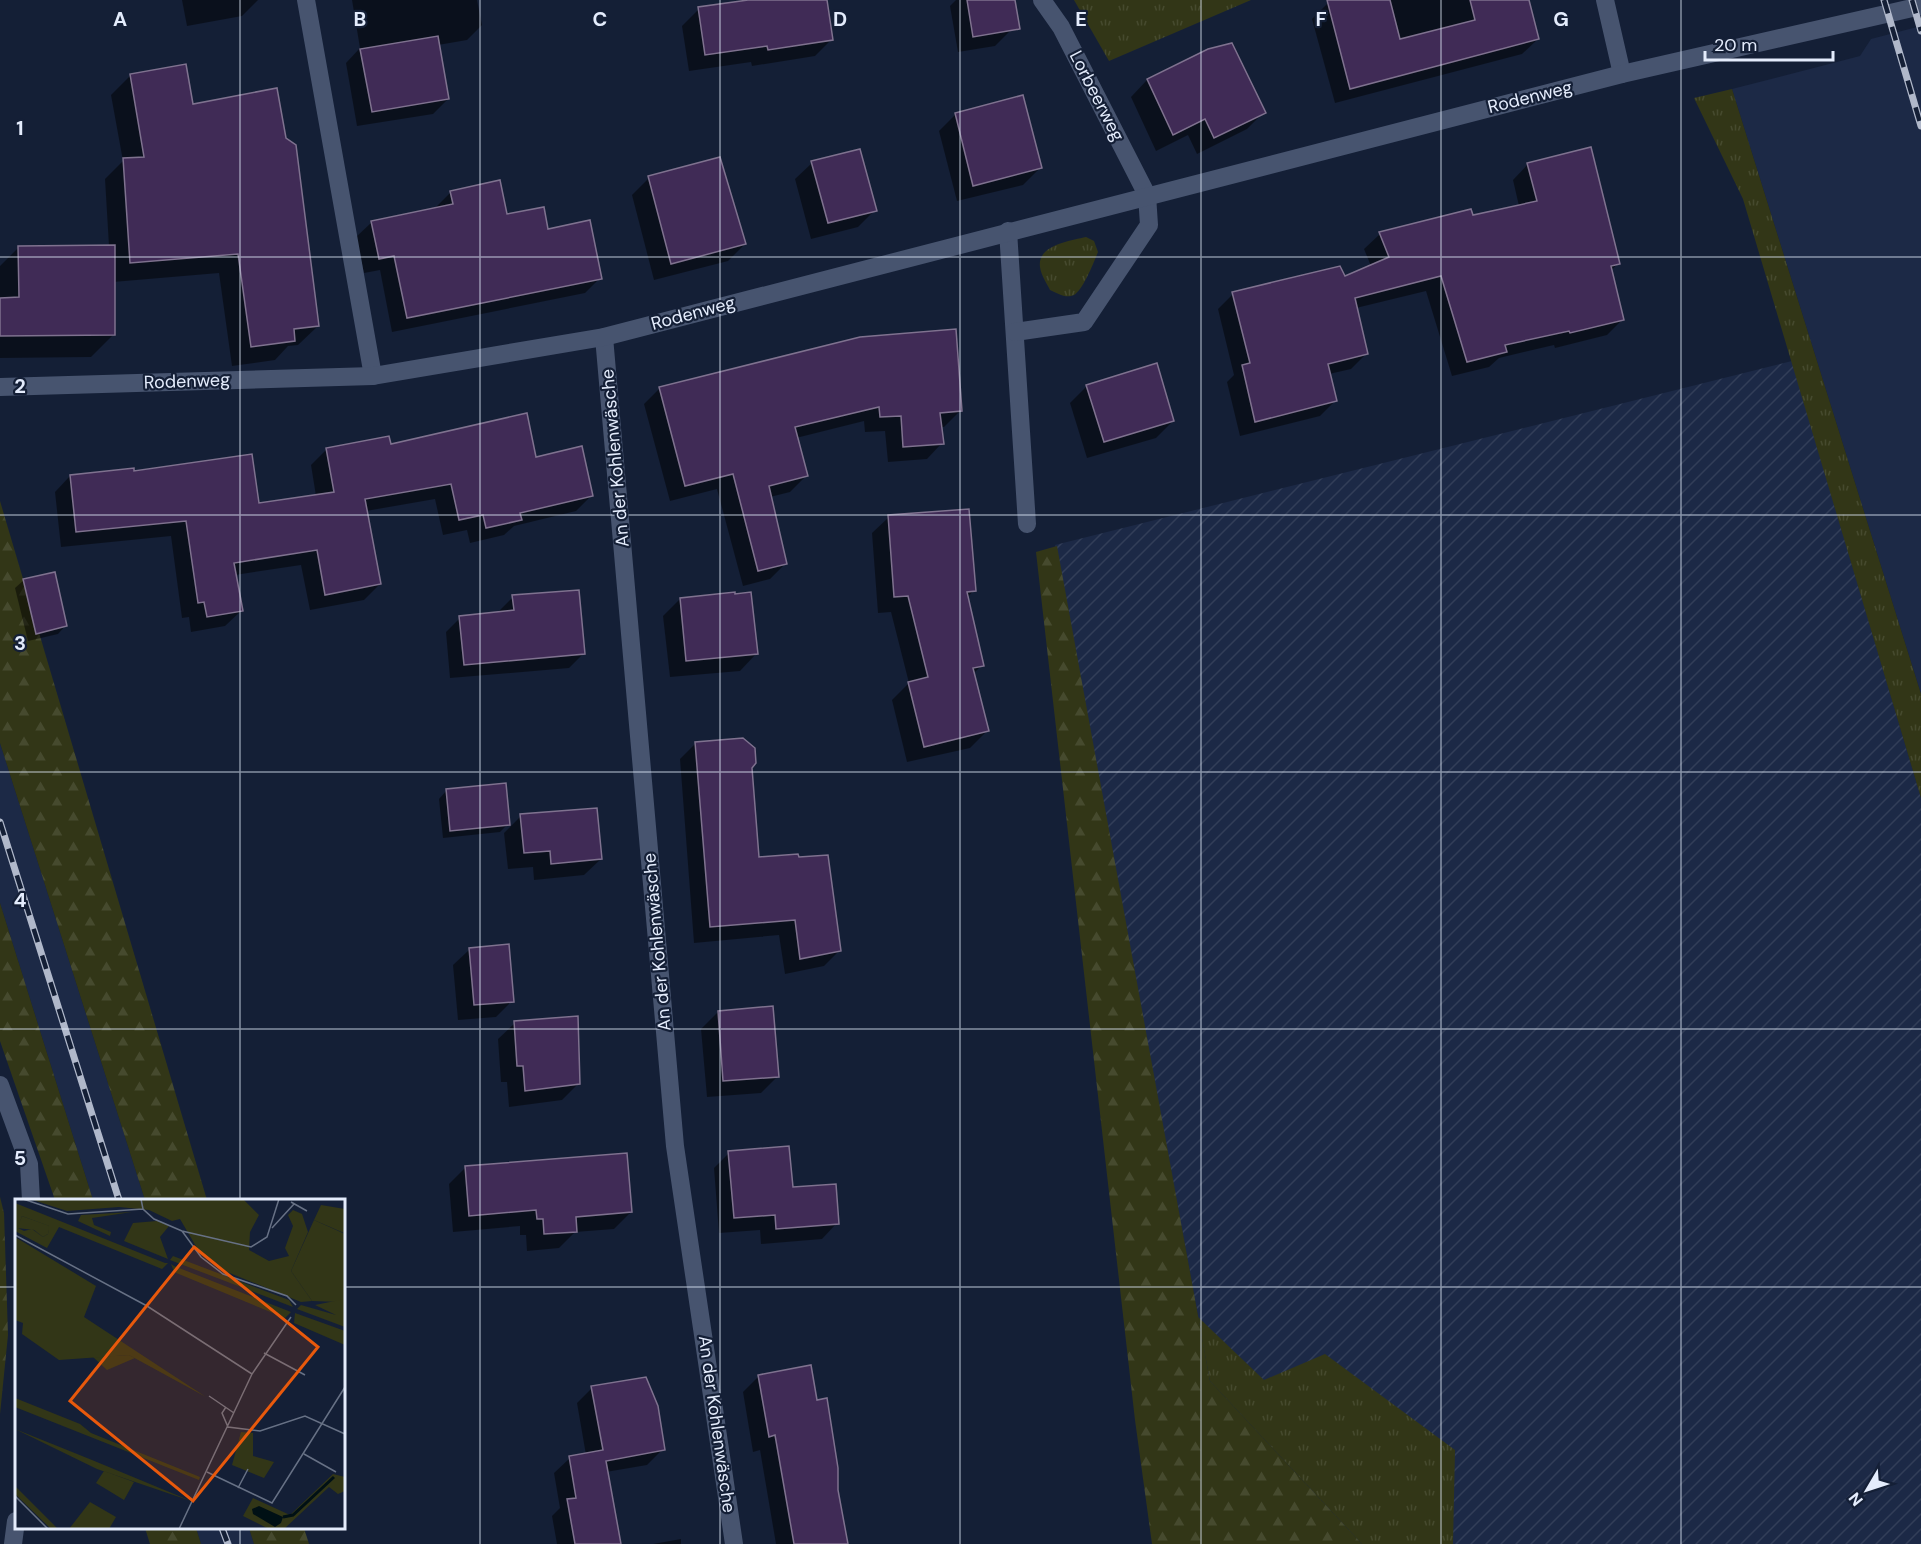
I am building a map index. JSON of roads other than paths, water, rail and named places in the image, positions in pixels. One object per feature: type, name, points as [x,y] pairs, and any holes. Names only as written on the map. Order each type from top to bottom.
[{"type":"street","points":[[306,0],[373,376]]},
{"type":"street","name":"Lorbeerweg","points":[[1041,0],[1061,27],[1147,195]]},
{"type":"street","points":[[1605,0],[1622,74]]},
{"type":"street","name":"Rodenweg","points":[[0,387],[373,376],[604,337],[1622,74],[1918,7]]},
{"type":"street","points":[[1015,332],[1084,322],[1149,225],[1147,195]]},
{"type":"street","points":[[1008,231],[1027,524]]},
{"type":"street","name":"An der Kohlenwäsche","points":[[604,337],[675,1146],[734,1544]]},
{"type":"street","points":[[0,1085],[29,1164],[32,1199]]},
{"type":"street","points":[[13,1544],[15,1529]]},
{"type":"railway","points":[[1884,0],[1921,126]]},
{"type":"railway","points":[[1912,0],[1921,31]]},
{"type":"railway","points":[[0,822],[119,1199]]},
{"type":"railway","points":[[222,1529],[228,1544]]}]
